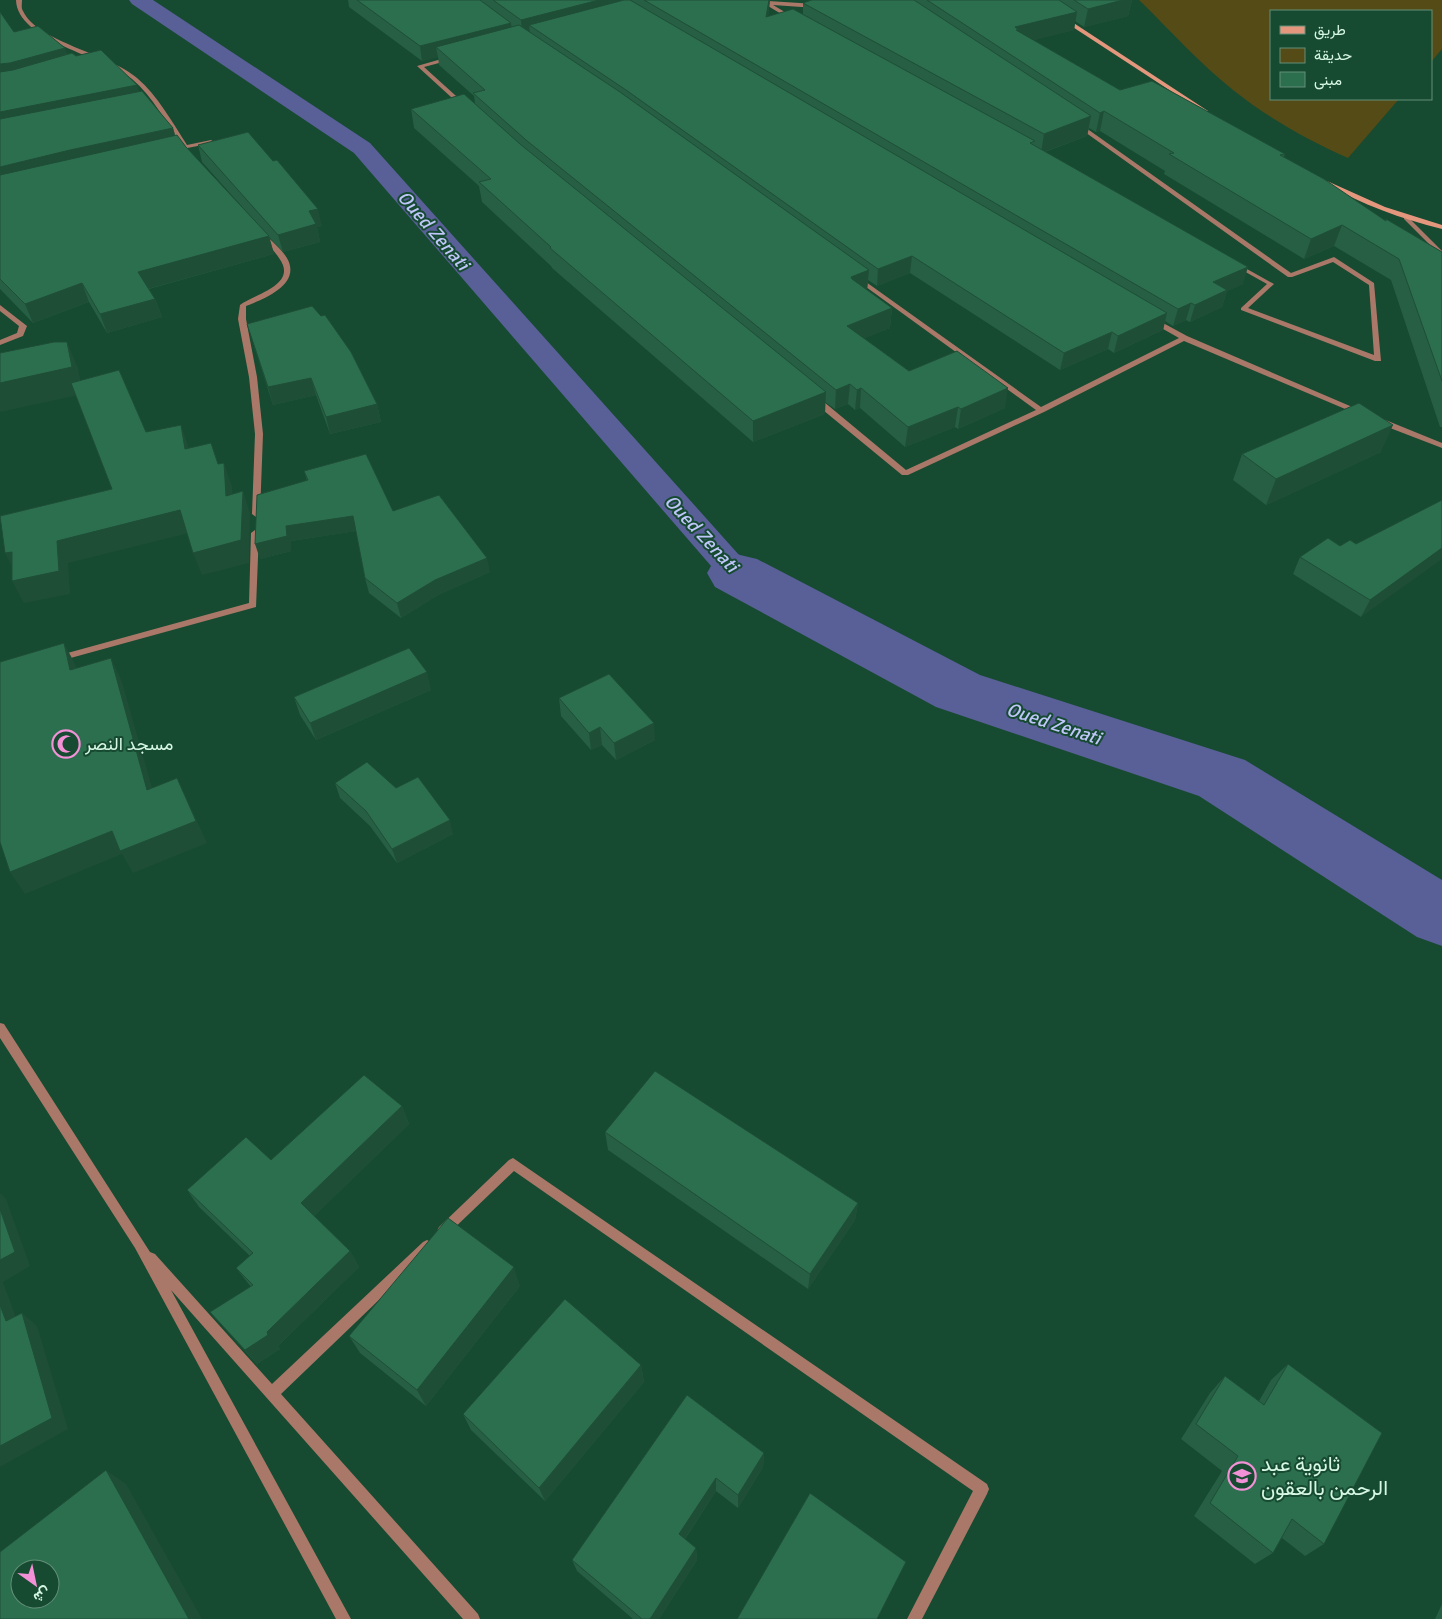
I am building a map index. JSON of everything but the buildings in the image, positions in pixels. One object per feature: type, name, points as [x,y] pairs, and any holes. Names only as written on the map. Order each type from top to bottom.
[{"type":"main road","points":[[1061,17],[1215,117]]},
{"type":"main road","points":[[1316,177],[1360,200],[1406,218],[1442,227]]},
{"type":"street","points":[[19,0],[20,12],[31,26],[44,35],[125,72],[157,103],[192,155]]},
{"type":"street","points":[[757,2],[821,6]]},
{"type":"street","points":[[766,3],[799,23]]},
{"type":"street","points":[[456,56],[420,66],[469,110]]},
{"type":"street","points":[[91,62],[100,60]]},
{"type":"street","points":[[148,105],[157,103]]},
{"type":"street","points":[[1072,121],[1122,154],[1290,276],[1334,260],[1372,284],[1378,359],[1243,309],[1272,284],[1228,260]]},
{"type":"street","points":[[167,152],[214,141]]},
{"type":"street","points":[[1406,218],[1442,255]]},
{"type":"street","points":[[47,662],[253,605],[259,434],[253,377],[242,319],[243,305],[282,284],[287,272],[285,260],[254,226]]},
{"type":"street","points":[[847,271],[1041,410]]},
{"type":"street","points":[[0,307],[23,326],[20,334],[0,343]]},
{"type":"street","points":[[1142,313],[1184,338],[1442,446]]},
{"type":"street","points":[[806,392],[905,473],[1041,410],[1184,338]]},
{"type":"street","points":[[0,1028],[139,1244],[344,1619]]},
{"type":"street","points":[[272,1393],[513,1164],[982,1489],[914,1619]]},
{"type":"street","points":[[139,1244],[473,1619]]},
{"type":"green space","points":[[1139,0],[1442,0],[1442,49],[1432,61],[1432,10],[1270,10],[1270,100],[1398,100],[1348,158],[1288,128],[1260,110],[1208,69]]},
{"type":"waterway","name":"Oued Zenati","points":[[139,0],[362,148],[736,573]]},
{"type":"waterway","name":"Oued Zenati","points":[[736,573],[958,691],[1222,778],[1442,916]]},
{"type":"place","name":"مسجد النصر","points":[[66,744]]},
{"type":"place","name":"ثانوية عبد الرحمن بالعقون","points":[[1242,1476]]}]
